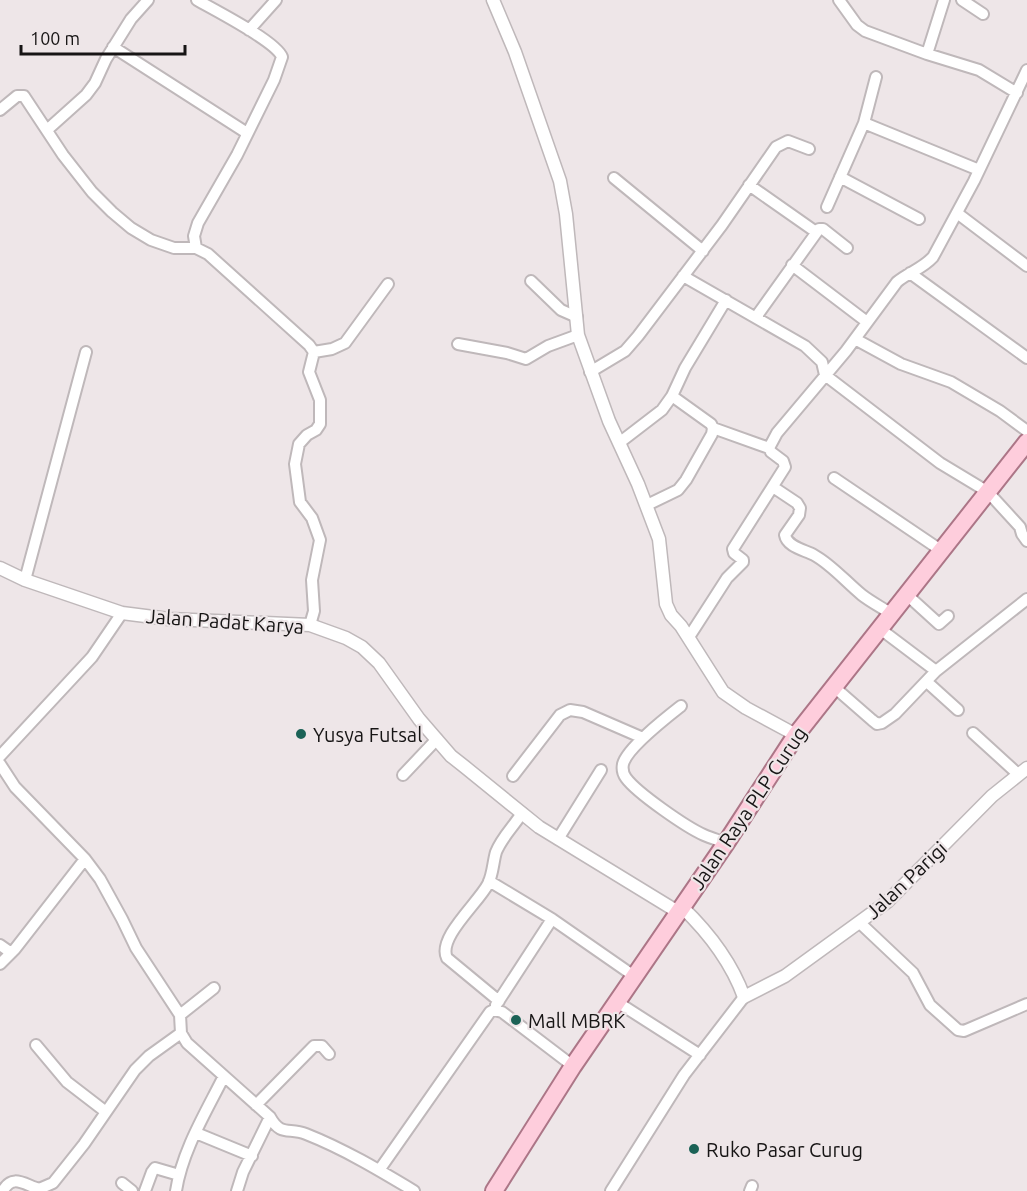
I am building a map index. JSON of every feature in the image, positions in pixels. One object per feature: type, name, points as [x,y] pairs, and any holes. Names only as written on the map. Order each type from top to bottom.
[{"type":"main road","name":"Jalan Raya PLP Curug","points":[[494,1191],[573,1066],[726,843],[796,735],[1027,442]]},
{"type":"street","points":[[47,130],[91,89],[113,47],[131,19],[148,0]]},
{"type":"street","points":[[196,248],[194,236],[198,223],[274,80],[282,57],[282,53],[249,30],[197,0]]},
{"type":"street","points":[[249,30],[276,0]]},
{"type":"street","points":[[493,0],[515,52],[560,181],[566,214],[578,335],[590,372],[659,539],[666,604],[723,692],[746,708],[796,735]]},
{"type":"street","points":[[839,0],[862,29],[927,54],[979,70],[1017,93]]},
{"type":"street","points":[[927,54],[944,0]]},
{"type":"street","points":[[962,0],[983,14]]},
{"type":"street","points":[[113,47],[247,133]]},
{"type":"street","points":[[769,448],[790,416],[818,386],[897,282],[925,266],[933,257],[979,171],[1027,70]]},
{"type":"street","points":[[827,207],[864,123],[876,77]]},
{"type":"street","points":[[0,110],[17,96],[24,96],[63,155],[92,192],[131,228],[151,240],[174,248],[196,248],[208,255],[314,352],[309,372],[320,400],[320,424],[299,444],[294,464],[300,502],[312,518],[320,540],[312,580],[314,611],[310,625]]},
{"type":"street","points":[[864,123],[979,171]]},
{"type":"street","points":[[590,372],[625,351],[703,250],[776,147],[782,142],[795,143],[809,150]]},
{"type":"street","points":[[840,177],[919,219]]},
{"type":"street","points":[[614,178],[703,250]]},
{"type":"street","points":[[749,185],[816,232]]},
{"type":"street","points":[[957,213],[1027,266]]},
{"type":"street","points":[[756,317],[819,229],[823,229],[847,248]]},
{"type":"street","points":[[792,265],[867,322]]},
{"type":"street","points":[[910,273],[1027,358]]},
{"type":"street","points":[[683,276],[813,352],[822,362],[825,375],[940,463],[988,492],[1020,527],[1027,541]]},
{"type":"street","points":[[531,281],[561,310],[577,317]]},
{"type":"street","points":[[314,352],[332,349],[345,343],[388,284]]},
{"type":"street","points":[[619,443],[656,415],[672,396],[685,368],[726,300]]},
{"type":"street","points":[[458,344],[526,359],[548,346],[578,335]]},
{"type":"street","points":[[855,339],[889,359],[951,382],[1000,411],[1027,431]]},
{"type":"street","points":[[26,580],[86,352]]},
{"type":"street","points":[[672,396],[711,424],[713,428],[769,448],[785,465],[734,549],[734,553],[743,562],[727,578],[688,637]]},
{"type":"street","points":[[646,505],[672,494],[683,484],[708,442],[713,428]]},
{"type":"street","points":[[834,478],[942,551]]},
{"type":"street","points":[[773,487],[800,507],[799,515],[785,533],[786,539],[821,560],[863,596],[890,614]]},
{"type":"street","name":"Jalan Padat Karya","points":[[0,568],[26,580],[122,613],[169,619],[310,625],[329,630],[362,647],[379,663],[419,719],[451,756],[522,813],[558,839],[680,909]]},
{"type":"street","points":[[906,594],[939,624],[948,616]]},
{"type":"street","points":[[833,686],[872,720],[880,724],[895,714],[936,671],[1004,616],[1026,602]]},
{"type":"street","points":[[0,756],[92,657],[122,613]]},
{"type":"street","points":[[879,628],[936,671]]},
{"type":"street","points":[[927,682],[958,710]]},
{"type":"street","points":[[681,706],[643,738],[626,757],[622,771],[625,777],[668,813],[703,835],[726,843]]},
{"type":"street","points":[[513,776],[560,715],[569,710],[583,712],[643,738]]},
{"type":"street","points":[[973,733],[1023,771]]},
{"type":"street","points":[[403,776],[437,740]]},
{"type":"street","points":[[0,764],[15,787],[85,859],[110,896],[136,948],[180,1015],[181,1033],[187,1043],[270,1117],[279,1129],[301,1131],[381,1169],[409,1190]]},
{"type":"street","points":[[558,839],[601,770]]},
{"type":"street","name":"Jalan Parigi","points":[[611,1191],[684,1075],[744,997],[785,976],[860,923],[903,887],[984,804],[1023,771]]},
{"type":"street","points":[[522,813],[496,852],[489,881],[451,934],[444,950],[447,958],[502,1012],[573,1066]]},
{"type":"street","points":[[0,964],[15,949],[85,859]]},
{"type":"street","points":[[489,881],[552,919],[634,976]]},
{"type":"street","points":[[680,909],[715,943],[730,965],[744,997]]},
{"type":"street","points":[[381,1169],[496,1005],[552,919]]},
{"type":"street","points":[[860,923],[913,973],[930,1005],[958,1030],[964,1031],[1027,1004]]},
{"type":"street","points":[[0,945],[10,952]]},
{"type":"street","points":[[180,1015],[214,988]]},
{"type":"street","points":[[617,1002],[700,1055]]},
{"type":"street","points":[[3,1191],[10,1181],[21,1182],[39,1189],[54,1183],[135,1070],[181,1033]]},
{"type":"street","points":[[36,1045],[67,1082],[106,1112]]},
{"type":"street","points":[[256,1106],[314,1046],[322,1046],[329,1054]]},
{"type":"street","points":[[176,1191],[179,1175],[196,1133],[224,1076]]},
{"type":"street","points":[[237,1191],[243,1172],[270,1117]]},
{"type":"street","points":[[196,1133],[252,1155]]},
{"type":"street","points":[[145,1191],[155,1168],[179,1175]]},
{"type":"street","points":[[122,1183],[132,1191]]},
{"type":"place","name":"Yusya Futsal","points":[[301,734]]},
{"type":"place","name":"Mall MBRK","points":[[516,1020]]},
{"type":"place","name":"Ruko Pasar Curug","points":[[694,1149]]}]
